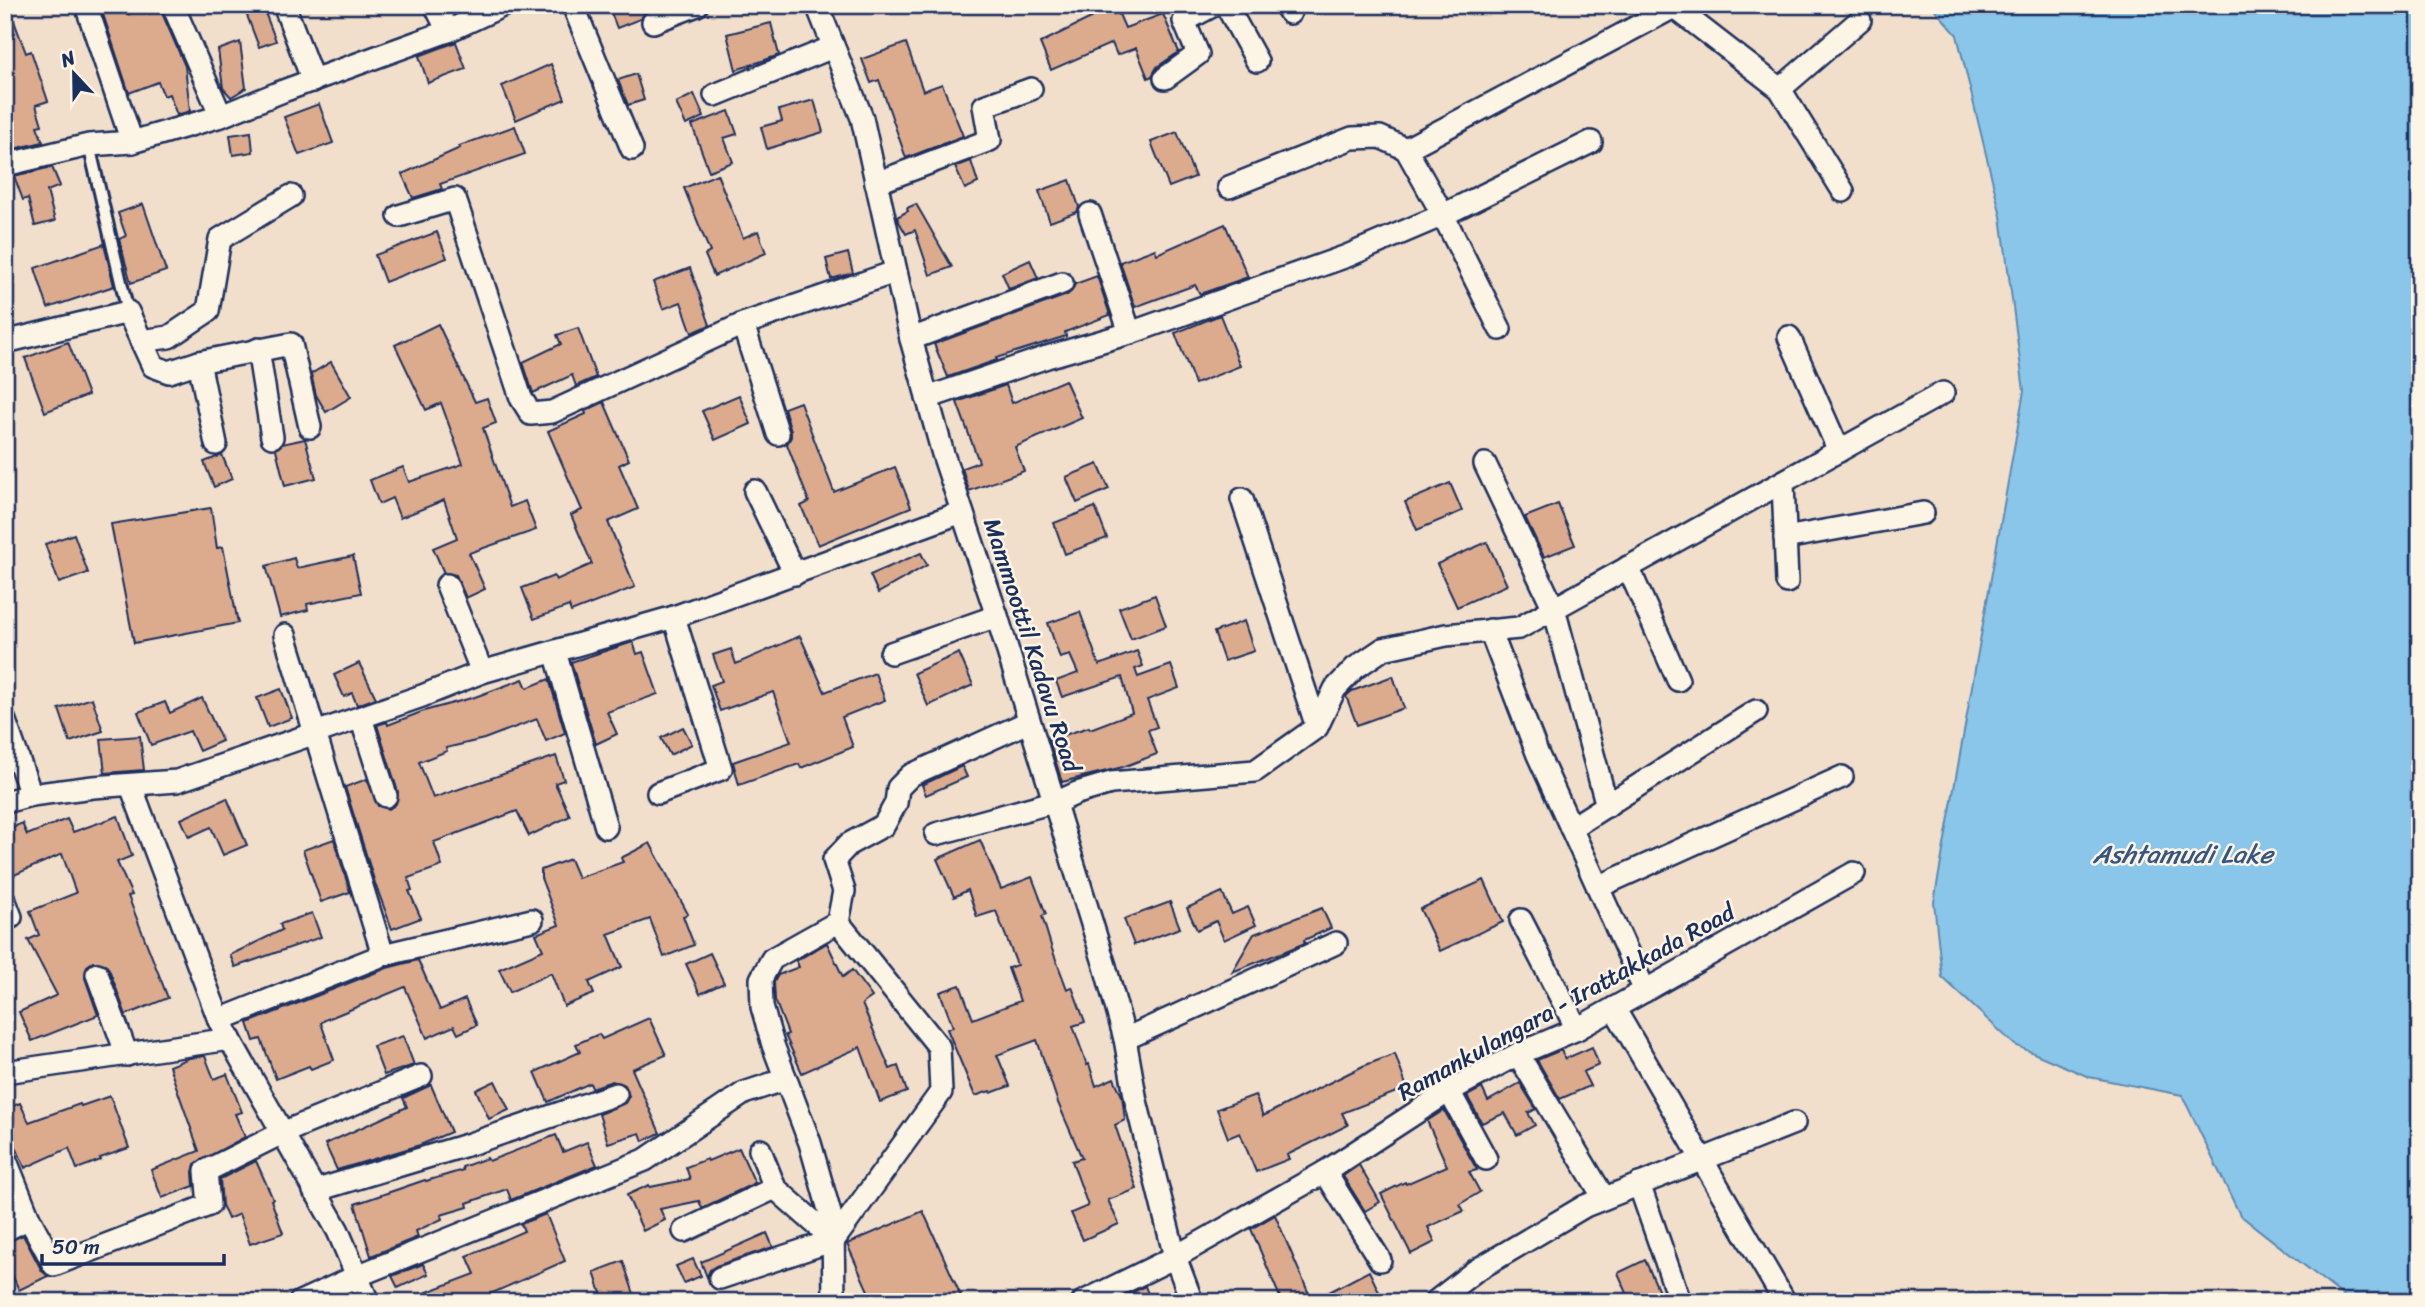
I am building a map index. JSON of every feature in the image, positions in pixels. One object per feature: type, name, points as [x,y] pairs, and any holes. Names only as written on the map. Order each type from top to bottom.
[{"type":"street","points":[[86,5],[132,142]]},
{"type":"street","points":[[284,5],[313,81]]},
{"type":"street","points":[[435,5],[448,31]]},
{"type":"street","points":[[5,165],[89,145],[132,142],[221,116],[448,31],[504,5]]},
{"type":"street","points":[[573,5],[632,149]]},
{"type":"street","points":[[653,22],[697,5]]},
{"type":"street","name":"Mammoottil Kadavu Road","points":[[817,5],[862,118],[911,339],[962,512],[997,616],[1105,966],[1125,1039],[1136,1101],[1175,1257],[1192,1302]]},
{"type":"street","points":[[1165,78],[1198,54],[1184,21],[1214,5]]},
{"type":"street","points":[[1226,5],[1257,61]]},
{"type":"street","points":[[1406,149],[1674,7],[1780,89],[1843,191]]},
{"type":"street","points":[[174,8],[221,116]]},
{"type":"street","points":[[1780,89],[1860,20]]},
{"type":"street","points":[[715,95],[833,47]]},
{"type":"street","points":[[876,183],[990,140],[984,106],[1031,89]]},
{"type":"street","points":[[1229,187],[1352,138],[1380,137],[1406,149],[1443,215],[1500,330]]},
{"type":"street","points":[[928,398],[1047,356],[1130,333],[1321,266],[1443,215],[1591,142]]},
{"type":"street","points":[[141,341],[169,337],[208,311],[220,239],[291,196]]},
{"type":"street","points":[[399,216],[455,199],[520,398],[531,414],[552,412],[743,324],[895,272]]},
{"type":"street","points":[[1090,214],[1130,333]]},
{"type":"street","points":[[911,339],[1062,282]]},
{"type":"street","points":[[5,342],[128,312],[153,366],[169,372],[199,362],[291,344],[310,427]]},
{"type":"street","points":[[743,324],[778,434]]},
{"type":"street","points":[[1789,337],[1839,451]]},
{"type":"street","points":[[258,349],[272,437]]},
{"type":"street","points":[[199,362],[216,444]]},
{"type":"street","points":[[936,834],[1055,802],[1111,783],[1255,771],[1317,727],[1335,689],[1355,668],[1383,649],[1446,635],[1520,628],[1943,393]]},
{"type":"street","points":[[1485,464],[1554,609],[1606,806]]},
{"type":"street","points":[[1783,482],[1787,582]]},
{"type":"street","points":[[755,491],[795,574]]},
{"type":"street","points":[[1242,499],[1317,727]]},
{"type":"street","points":[[5,802],[93,787],[177,781],[361,718],[482,672],[674,617],[962,512]]},
{"type":"street","points":[[1785,538],[1923,513]]},
{"type":"street","points":[[1628,567],[1678,681]]},
{"type":"street","points":[[447,585],[482,672]]},
{"type":"street","points":[[891,653],[997,616]]},
{"type":"street","points":[[658,793],[721,769],[674,617]]},
{"type":"street","points":[[1490,631],[1538,755],[1645,991]]},
{"type":"street","points":[[285,635],[383,955]]},
{"type":"street","points":[[555,652],[606,827]]},
{"type":"street","points":[[1571,828],[1756,711]]},
{"type":"street","points":[[361,718],[386,796]]},
{"type":"street","points":[[5,720],[31,796]]},
{"type":"street","points":[[834,1302],[833,1224],[810,1143],[762,1007],[761,979],[772,959],[838,922],[844,891],[834,860],[849,844],[884,825],[896,803],[898,788],[911,775],[1028,722]]},
{"type":"street","points":[[1598,887],[1842,777]]},
{"type":"street","points":[[131,786],[219,1020],[338,1231],[368,1302]]},
{"type":"street","name":"Ramankulangara - Irattakkada Road","points":[[1083,1302],[1175,1257],[1325,1172],[1449,1091],[1518,1055],[1577,1029],[1854,873]]},
{"type":"street","points":[[219,1020],[383,955],[533,920]]},
{"type":"street","points":[[1521,920],[1577,1029]]},
{"type":"street","points":[[720,1278],[834,1240],[941,1092],[939,1047],[838,922]]},
{"type":"street","points":[[1125,1039],[1336,943]]},
{"type":"street","points":[[97,974],[127,1055]]},
{"type":"street","points":[[1614,1008],[1785,1302]]},
{"type":"street","points":[[5,1072],[230,1039]]},
{"type":"street","points":[[1518,1055],[1604,1198]]},
{"type":"street","points":[[5,1158],[29,1218],[54,1265],[209,1205],[206,1171],[282,1133],[421,1076]]},
{"type":"street","points":[[300,1302],[356,1276],[645,1160],[744,1093],[786,1079]]},
{"type":"street","points":[[1449,1091],[1486,1159]]},
{"type":"street","points":[[314,1191],[470,1144],[617,1094]]},
{"type":"street","points":[[1435,1302],[1475,1271],[1585,1206],[1794,1123]]},
{"type":"street","points":[[760,1150],[775,1188],[834,1240]]},
{"type":"street","points":[[1325,1172],[1380,1260]]},
{"type":"street","points":[[1640,1184],[1680,1302]]},
{"type":"street","points":[[684,1231],[775,1188]]},
{"type":"street","points":[[5,1230],[29,1218]]},
{"type":"lane","points":[[89,145],[128,312]]},
{"type":"water","name":"Ashtamudi Lake","points":[[1931,5],[2420,5],[2420,1302],[2351,1302],[2240,1215],[2182,1095],[2089,1077],[2015,1045],[1942,977],[1934,902],[2024,391],[2001,216],[1957,35]]},
{"type":"building","points":[[5,5],[8,5],[26,53],[31,51],[48,101],[36,105],[42,125],[37,126],[43,142],[5,151]]},
{"type":"building","points":[[100,5],[124,5],[127,15],[150,5],[161,5],[185,66],[190,111],[177,115],[169,94],[164,96],[158,82],[129,93]]},
{"type":"building","points":[[243,5],[262,5],[276,41],[259,47]]},
{"type":"building","points":[[608,5],[660,5],[648,10],[640,19],[617,28]]},
{"type":"building","points":[[1088,5],[1115,5],[1125,28],[1163,14],[1179,52],[1157,67],[1148,78],[1136,48],[1117,55],[1112,43],[1051,70],[1040,43],[1093,17]]},
{"type":"building","points":[[771,23],[779,55],[736,70],[727,34]]},
{"type":"building","points":[[240,42],[246,88],[231,97],[223,88],[218,50]]},
{"type":"building","points":[[456,42],[466,69],[428,83],[419,56]]},
{"type":"building","points":[[906,43],[923,91],[942,84],[963,136],[906,158],[879,80],[871,83],[862,59]]},
{"type":"building","points":[[551,64],[565,99],[516,120],[502,86]]},
{"type":"building","points":[[636,74],[644,100],[628,105],[618,80]]},
{"type":"building","points":[[694,94],[704,117],[686,125],[676,103]]},
{"type":"building","points":[[814,100],[823,132],[767,149],[761,127],[782,121],[779,110]]},
{"type":"building","points":[[319,104],[333,143],[299,155],[284,117]]},
{"type":"building","points":[[729,111],[737,134],[724,138],[733,162],[709,171],[692,125]]},
{"type":"building","points":[[515,126],[525,154],[440,184],[442,189],[413,198],[402,174],[460,148],[459,146]]},
{"type":"building","points":[[251,132],[253,152],[233,155],[230,135]]},
{"type":"building","points":[[1177,132],[1195,177],[1169,187],[1151,142]]},
{"type":"building","points":[[971,161],[978,183],[965,189],[955,167]]},
{"type":"building","points":[[52,167],[60,186],[47,191],[55,221],[35,226],[28,198],[23,200],[14,176]]},
{"type":"building","points":[[717,174],[743,238],[758,231],[766,253],[714,276],[705,255],[710,252],[684,188]]},
{"type":"building","points":[[1070,180],[1079,207],[1077,212],[1050,222],[1039,191]]},
{"type":"building","points":[[143,204],[166,271],[131,283],[119,239],[126,236],[118,213]]},
{"type":"building","points":[[916,204],[952,267],[930,275],[915,230],[906,234],[897,217]]},
{"type":"building","points":[[1225,224],[1248,277],[1200,294],[1195,285],[1135,307],[1120,262],[1155,249],[1157,254]]},
{"type":"building","points":[[437,232],[447,258],[385,282],[375,255]]},
{"type":"building","points":[[104,244],[114,286],[48,308],[35,268]]},
{"type":"building","points":[[848,253],[853,273],[831,279],[826,259]]},
{"type":"building","points":[[1030,260],[1038,278],[1009,289],[1002,273]]},
{"type":"building","points":[[690,268],[710,325],[692,333],[681,302],[663,309],[653,282]]},
{"type":"building","points":[[1097,276],[1110,315],[1065,332],[1066,336],[996,358],[997,360],[948,377],[934,344],[1067,295],[1075,284]]},
{"type":"building","points":[[1220,315],[1240,366],[1195,384],[1175,333]]},
{"type":"building","points":[[438,324],[475,402],[487,398],[496,423],[483,428],[510,507],[525,501],[536,530],[469,553],[485,589],[466,598],[456,575],[444,573],[433,548],[457,538],[444,500],[400,518],[392,498],[379,504],[370,480],[403,467],[409,482],[463,464],[441,403],[426,410],[395,345]]},
{"type":"building","points":[[578,328],[596,377],[576,386],[572,375],[533,393],[523,362],[561,344],[557,335]]},
{"type":"building","points":[[68,342],[88,395],[45,412],[25,358]]},
{"type":"building","points":[[331,362],[351,397],[326,412],[316,395],[311,374]]},
{"type":"building","points":[[1065,380],[1082,418],[1015,447],[1024,471],[969,491],[962,468],[979,462],[957,402],[1006,385],[1012,403]]},
{"type":"building","points":[[739,395],[751,424],[715,440],[702,411]]},
{"type":"building","points":[[604,402],[629,460],[619,465],[638,509],[608,522],[635,587],[571,612],[569,606],[534,619],[522,588],[554,576],[556,580],[592,564],[571,515],[582,510],[548,431],[586,414],[585,411]]},
{"type":"building","points":[[800,402],[834,492],[895,467],[911,507],[818,545],[801,506],[809,502],[787,444],[791,431],[784,408]]},
{"type":"building","points":[[305,439],[316,478],[285,486],[276,449],[282,444]]},
{"type":"building","points":[[222,455],[232,479],[214,487],[204,462]]},
{"type":"building","points":[[1098,464],[1109,489],[1077,503],[1066,477]]},
{"type":"building","points":[[1450,483],[1462,511],[1417,530],[1405,502]]},
{"type":"building","points":[[1558,504],[1575,545],[1544,557],[1525,517]]},
{"type":"building","points":[[1095,507],[1107,538],[1065,554],[1054,523]]},
{"type":"building","points":[[211,508],[217,548],[223,547],[238,623],[134,643],[111,524]]},
{"type":"building","points":[[74,534],[88,573],[59,583],[45,544]]},
{"type":"building","points":[[1487,542],[1507,585],[1457,607],[1437,564]]},
{"type":"building","points":[[921,553],[927,565],[878,593],[870,575]]},
{"type":"building","points":[[353,556],[361,593],[307,604],[308,610],[280,617],[266,566],[294,558],[297,568]]},
{"type":"building","points":[[1155,595],[1166,626],[1131,639],[1119,608]]},
{"type":"building","points":[[1080,612],[1099,665],[1137,651],[1143,666],[1135,669],[1138,677],[1171,665],[1179,688],[1147,700],[1157,727],[1148,730],[1157,754],[1123,767],[1062,782],[1049,740],[1089,727],[1090,729],[1132,713],[1122,677],[1062,697],[1056,681],[1078,673],[1070,655],[1060,658],[1048,623]]},
{"type":"building","points":[[1244,621],[1254,651],[1224,661],[1214,632]]},
{"type":"building","points":[[800,636],[825,692],[875,673],[885,700],[842,717],[853,747],[801,768],[799,764],[739,785],[733,762],[791,742],[773,692],[720,711],[711,685],[722,681],[713,655],[731,649],[736,664]]},
{"type":"building","points":[[633,642],[637,654],[643,652],[658,694],[607,712],[617,734],[596,744],[571,662]]},
{"type":"building","points":[[959,653],[973,685],[928,706],[914,673]]},
{"type":"building","points":[[359,663],[376,698],[357,705],[352,693],[344,697],[334,675]]},
{"type":"building","points":[[1393,676],[1404,708],[1357,725],[1346,696],[1352,691]]},
{"type":"building","points":[[523,679],[527,688],[549,679],[565,733],[546,741],[537,719],[484,739],[446,748],[447,751],[419,762],[433,798],[556,756],[564,780],[555,783],[570,816],[529,836],[517,811],[434,842],[442,866],[408,878],[412,890],[409,891],[421,918],[392,929],[345,787],[367,779],[378,806],[389,809],[396,804],[398,792],[377,725],[387,722],[388,725]]},
{"type":"building","points":[[281,689],[292,718],[268,727],[257,698]]},
{"type":"building","points":[[92,698],[103,731],[70,742],[59,709]]},
{"type":"building","points":[[202,698],[222,741],[199,751],[190,731],[151,745],[138,712],[165,702],[170,713]]},
{"type":"building","points":[[683,727],[692,744],[670,755],[661,738]]},
{"type":"building","points":[[140,736],[144,770],[105,773],[101,739]]},
{"type":"building","points":[[962,766],[967,777],[926,795],[922,785]]},
{"type":"building","points":[[227,798],[247,845],[223,855],[211,827],[189,837],[181,819]]},
{"type":"building","points":[[118,816],[132,856],[117,862],[132,895],[128,896],[168,998],[126,1015],[109,969],[105,964],[93,962],[87,966],[85,978],[98,1015],[32,1041],[19,1012],[57,995],[28,940],[39,935],[30,911],[76,893],[62,854],[5,879],[5,831],[22,823],[27,835],[67,819],[73,832]]},
{"type":"building","points":[[334,839],[350,892],[321,902],[303,850]]},
{"type":"building","points":[[980,840],[1001,889],[1032,877],[1046,914],[1042,916],[1052,949],[1067,989],[1072,987],[1085,1022],[1073,1026],[1087,1065],[1089,1064],[1096,1086],[1114,1078],[1122,1096],[1125,1120],[1115,1125],[1137,1189],[1108,1200],[1119,1224],[1083,1240],[1071,1213],[1088,1206],[1072,1161],[1082,1158],[1058,1103],[1037,1040],[997,1055],[1010,1086],[975,1096],[947,1029],[953,1027],[940,992],[960,985],[973,1019],[1020,1001],[1008,968],[1017,965],[996,911],[977,917],[968,890],[954,897],[937,859]]},
{"type":"building","points":[[650,843],[688,914],[683,916],[694,945],[664,957],[650,919],[608,934],[622,967],[589,982],[594,994],[564,1006],[551,973],[510,992],[499,969],[543,950],[536,934],[559,925],[541,878],[541,870],[570,859],[578,878],[623,862],[621,858]]},
{"type":"building","points":[[1484,880],[1503,922],[1440,951],[1420,909]]},
{"type":"building","points":[[1222,892],[1232,914],[1248,907],[1256,925],[1224,940],[1216,921],[1197,930],[1187,908]]},
{"type":"building","points":[[1170,902],[1180,928],[1134,945],[1124,919]]},
{"type":"building","points":[[1322,908],[1331,928],[1304,940],[1305,943],[1232,972],[1254,934]]},
{"type":"building","points":[[312,913],[321,937],[235,967],[230,955],[282,930],[280,924]]},
{"type":"building","points":[[827,943],[843,977],[852,970],[872,997],[862,1004],[890,1069],[898,1066],[907,1092],[880,1102],[860,1047],[802,1073],[785,1035],[788,1034],[775,1000],[774,982],[778,975],[799,967],[796,961]]},
{"type":"building","points":[[710,953],[724,983],[700,994],[686,964]]},
{"type":"building","points":[[418,960],[440,1010],[465,999],[477,1025],[458,1034],[454,1026],[427,1038],[405,987],[325,1020],[321,1023],[334,1060],[276,1079],[261,1039],[254,1041],[248,1023],[387,968]]},
{"type":"building","points":[[649,1018],[666,1055],[632,1069],[660,1133],[643,1141],[640,1133],[608,1143],[599,1114],[625,1103],[629,1096],[625,1085],[612,1081],[592,1088],[590,1083],[548,1102],[535,1072],[580,1052],[576,1044],[599,1034],[602,1039]]},
{"type":"building","points":[[403,1036],[414,1065],[384,1075],[373,1046]]},
{"type":"building","points":[[1592,1047],[1599,1065],[1583,1072],[1590,1086],[1560,1099],[1537,1060],[1561,1050],[1565,1059]]},
{"type":"building","points":[[1395,1054],[1407,1088],[1342,1113],[1348,1125],[1287,1155],[1289,1159],[1256,1172],[1240,1133],[1228,1138],[1217,1109],[1255,1095],[1263,1116],[1363,1066]]},
{"type":"building","points":[[205,1056],[214,1079],[227,1074],[242,1112],[235,1114],[245,1137],[195,1164],[194,1186],[162,1198],[151,1170],[199,1151],[169,1066],[189,1058]]},
{"type":"building","points":[[495,1081],[509,1110],[489,1119],[476,1090]]},
{"type":"building","points":[[1520,1083],[1536,1109],[1528,1113],[1535,1125],[1517,1135],[1505,1113],[1482,1123],[1467,1096],[1482,1088],[1488,1101]]},
{"type":"building","points":[[431,1085],[451,1132],[420,1145],[337,1170],[325,1144],[407,1107],[403,1098]]},
{"type":"building","points":[[110,1096],[129,1148],[100,1158],[101,1160],[77,1169],[69,1148],[25,1168],[11,1135],[5,1138],[5,1109],[20,1103],[29,1122]]},
{"type":"building","points":[[1444,1110],[1477,1170],[1469,1172],[1480,1192],[1460,1204],[1464,1211],[1428,1227],[1435,1242],[1411,1254],[1381,1194],[1447,1166],[1427,1121]]},
{"type":"building","points":[[556,1135],[563,1152],[587,1142],[597,1165],[511,1200],[507,1189],[467,1203],[468,1207],[441,1215],[442,1219],[416,1231],[418,1237],[371,1256],[355,1204],[463,1170],[462,1167],[487,1158],[489,1161]]},
{"type":"building","points":[[739,1148],[755,1183],[702,1208],[699,1201],[660,1209],[665,1220],[643,1231],[627,1195],[649,1185],[650,1187],[690,1179],[686,1167]]},
{"type":"building","points":[[256,1161],[273,1199],[271,1200],[283,1233],[250,1244],[239,1214],[228,1219],[222,1205],[220,1179]]},
{"type":"building","points":[[1359,1165],[1380,1202],[1365,1211],[1343,1176]]},
{"type":"building","points":[[923,1211],[961,1296],[948,1302],[873,1302],[847,1244]]},
{"type":"building","points":[[546,1214],[565,1261],[472,1302],[406,1302],[475,1274],[467,1256],[524,1231],[521,1224]]},
{"type":"building","points":[[1275,1215],[1312,1301],[1369,1271],[1384,1302],[1282,1302],[1251,1229]]},
{"type":"building","points":[[767,1233],[773,1247],[716,1266],[710,1270],[707,1277],[701,1262]]},
{"type":"building","points":[[23,1235],[42,1271],[48,1276],[19,1290],[5,1260],[5,1243]]},
{"type":"building","points":[[693,1259],[701,1276],[684,1283],[676,1266]]},
{"type":"building","points":[[1645,1260],[1664,1302],[1631,1302],[1618,1273]]},
{"type":"building","points":[[623,1261],[635,1297],[620,1302],[604,1302],[594,1272]]},
{"type":"building","points":[[423,1264],[428,1274],[398,1288],[392,1276]]},
{"type":"building","points":[[1145,1286],[1151,1302],[1113,1302]]}]
